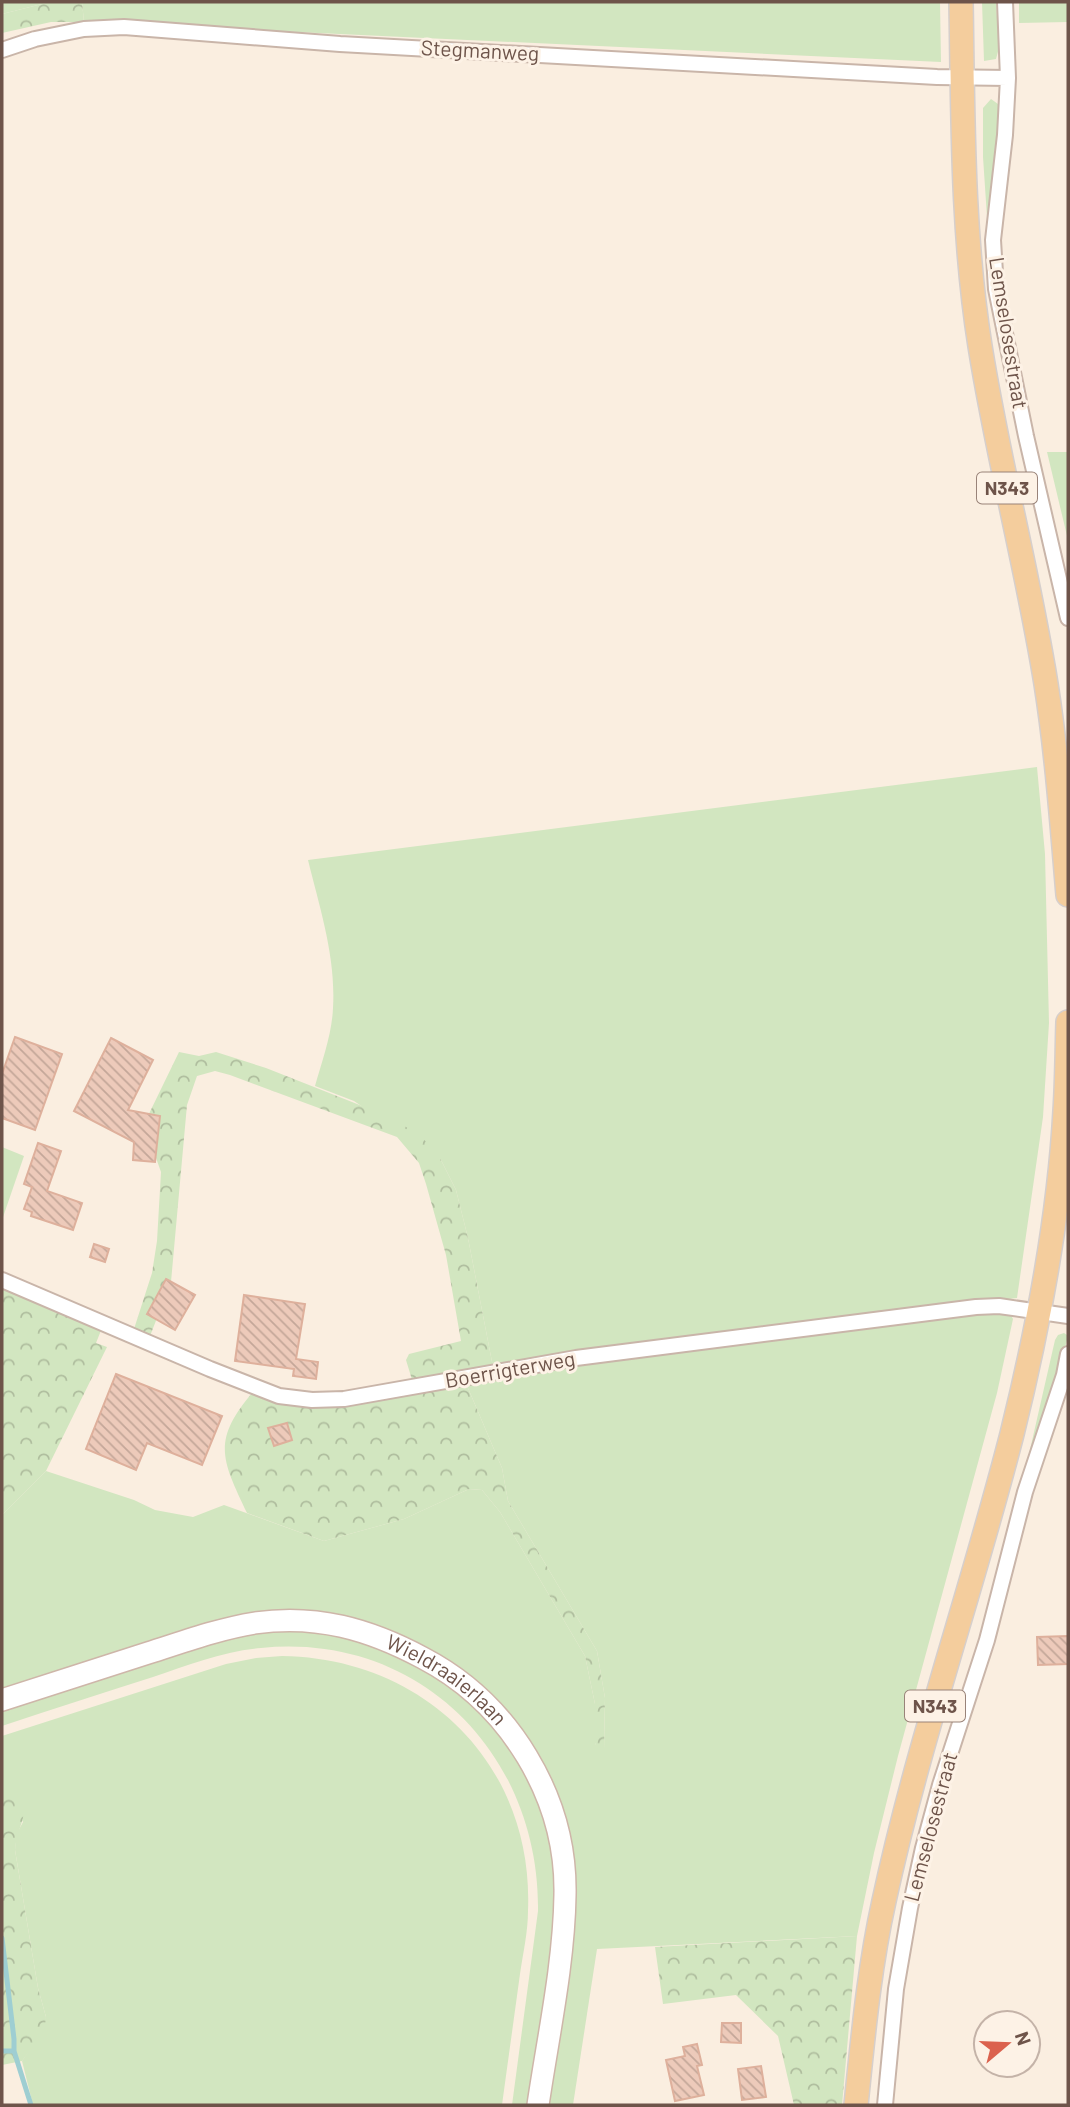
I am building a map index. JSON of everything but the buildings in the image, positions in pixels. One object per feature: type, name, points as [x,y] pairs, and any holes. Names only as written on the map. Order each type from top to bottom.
[{"type":"main road","name":"N343","points":[[961,2],[965,188],[971,278],[980,345],[1045,682],[1056,752],[1068,895]]},
{"type":"main road","name":"N343","points":[[856,2105],[867,1993],[883,1902],[909,1794],[1012,1434],[1039,1312],[1058,1187],[1065,1112],[1068,1022]]},
{"type":"street","name":"Lemselosestraat","points":[[1005,2],[1008,78],[1005,135],[993,240],[996,289],[1068,618]]},
{"type":"street","name":"Stegmanweg","points":[[2,50],[35,39],[72,32],[124,27],[340,44],[962,78],[1008,78]]},
{"type":"street","name":"Boerrigterweg","points":[[2,1280],[221,1373],[279,1395],[312,1400],[344,1399],[576,1358],[976,1307],[999,1306],[1068,1316]]},
{"type":"street","name":"Lemselosestraat","points":[[885,2105],[895,1989],[923,1848],[940,1785],[987,1640],[1025,1492],[1064,1375],[1068,1354]]},
{"type":"street","name":"Wieldraaierlaan","points":[[2,1700],[217,1631],[257,1623],[290,1621],[345,1625],[379,1636],[458,1679],[500,1718],[523,1750],[547,1797],[555,1820],[565,1892],[563,1930],[538,2105]]},
{"type":"green space","points":[[2,2],[50,2],[2,14]]},
{"type":"green space","points":[[50,2],[82,2],[84,22],[51,22],[2,33],[2,14]]},
{"type":"green space","points":[[82,2],[940,2],[941,62],[84,22]]},
{"type":"green space","points":[[982,2],[996,2],[999,48],[996,59],[984,61]]},
{"type":"green space","points":[[1019,2],[1068,2],[1068,22],[1019,23]]},
{"type":"green space","points":[[991,99],[998,104],[1000,134],[989,247],[983,157],[983,108]]},
{"type":"green space","points":[[1047,452],[1068,452],[1068,540]]},
{"type":"green space","points":[[1037,767],[1045,854],[1049,1023],[1043,1117],[1017,1298],[826,1320],[493,1367],[456,1190],[441,1160],[354,1101],[315,1086],[331,1028],[333,989],[326,933],[308,860]]},
{"type":"green space","points":[[179,1052],[199,1056],[216,1052],[266,1068],[390,1117],[422,1137],[441,1160],[456,1190],[493,1367],[413,1383],[406,1360],[409,1354],[461,1341],[446,1255],[426,1184],[419,1163],[397,1137],[215,1071],[197,1076],[187,1105],[171,1282],[150,1336],[134,1329],[152,1273],[157,1241],[161,1172],[144,1124]]},
{"type":"green space","points":[[2,1147],[24,1156],[2,1220]]},
{"type":"green space","points":[[2,1285],[102,1328],[96,1343],[107,1347],[46,1471],[2,1515]]},
{"type":"green space","points":[[974,1310],[1010,1313],[1013,1319],[997,1393],[898,1756],[857,1936],[597,1949],[573,2105],[547,2105],[560,1811],[458,1668],[416,1642],[366,1622],[313,1613],[2,1690],[2,1515],[46,1471],[134,1500],[155,1510],[193,1517],[224,1505],[324,1541],[404,1519],[469,1489],[482,1490],[500,1512],[585,1656],[595,1704],[595,1744],[604,1749],[605,1698],[597,1651],[508,1501],[502,1468],[465,1381],[556,1365]]},
{"type":"green space","points":[[1064,1333],[1067,1340],[1057,1378],[1024,1476],[1055,1340],[1058,1335]]},
{"type":"green space","points":[[465,1381],[502,1468],[508,1501],[597,1651],[605,1698],[604,1749],[597,1750],[595,1743],[595,1704],[585,1656],[500,1512],[482,1490],[469,1489],[404,1519],[324,1541],[247,1513],[231,1479],[225,1451],[226,1438],[231,1424],[253,1392],[273,1399]]},
{"type":"green space","points":[[279,1629],[345,1634],[407,1656],[467,1697],[515,1753],[532,1784],[550,1841],[555,1869],[555,1924],[530,2105],[512,2105],[538,1911],[533,1854],[518,1802],[493,1755],[460,1715],[419,1683],[372,1660],[319,1648],[261,1648],[206,1659],[2,1726],[2,1708],[207,1641]]},
{"type":"green space","points":[[282,1656],[334,1662],[382,1676],[424,1699],[461,1730],[491,1767],[512,1810],[525,1858],[528,1911],[502,2105],[33,2105],[22,2061],[46,2017],[38,1988],[15,1850],[16,1835],[23,1822],[2,1785],[2,1736],[226,1664]]},
{"type":"green space","points":[[2,1785],[17,1786],[24,1804],[15,1850],[38,1988],[46,2017],[44,2032],[22,2061],[2,2065]]},
{"type":"green space","points":[[857,1936],[842,2105],[794,2105],[778,2036],[736,1995],[663,2004],[655,1947]]},
{"type":"waterway","points":[[2,1938],[14,2039],[14,2051],[2,2051]]},
{"type":"waterway","points":[[14,2051],[31,2105]]}]
